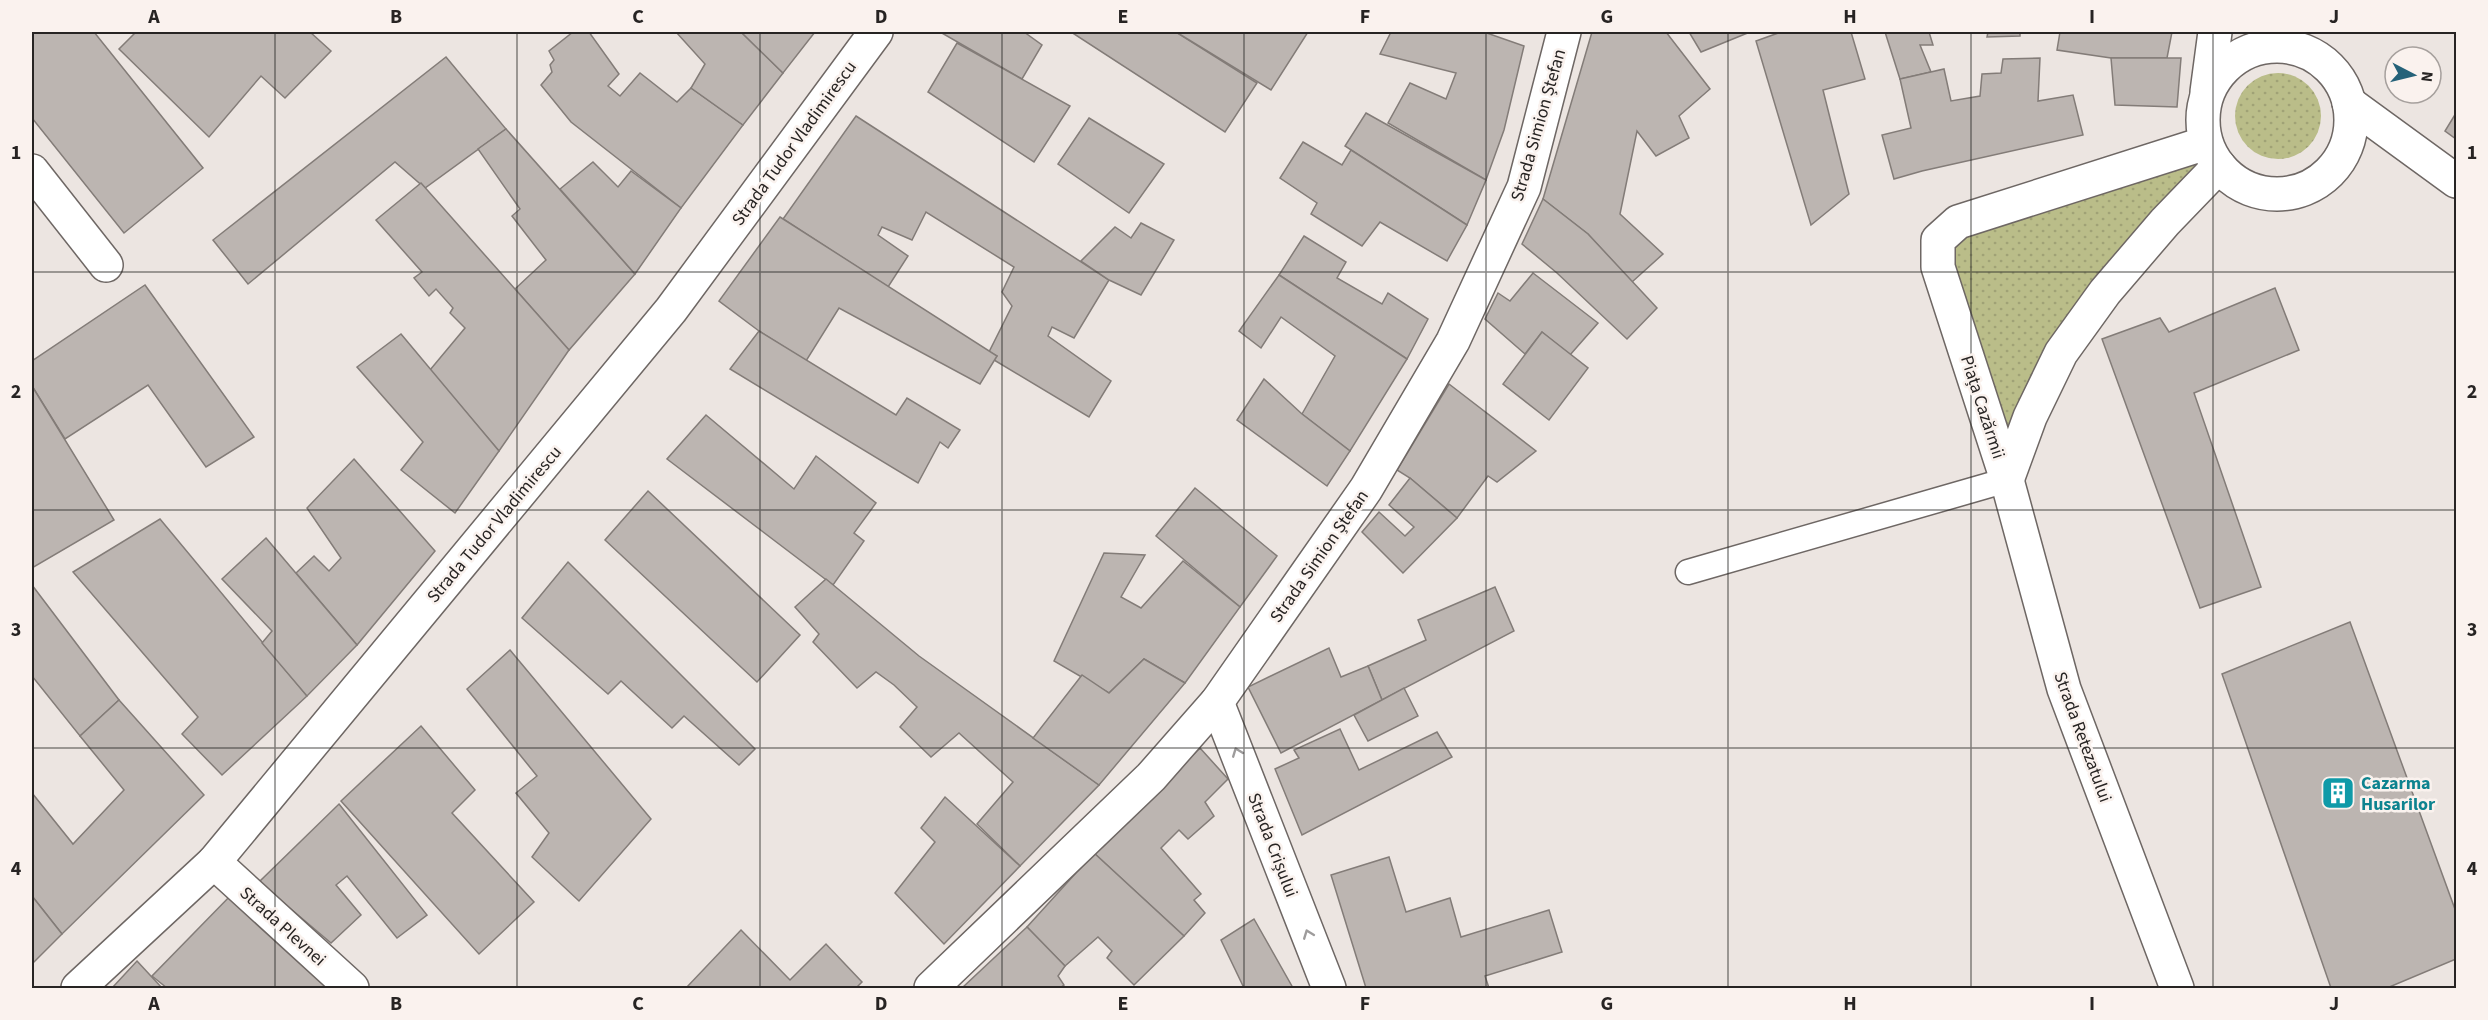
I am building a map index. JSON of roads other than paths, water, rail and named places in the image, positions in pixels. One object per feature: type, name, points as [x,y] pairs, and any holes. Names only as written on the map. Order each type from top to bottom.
[{"type":"street","name":"Strada Tudor Vladimirescu","points":[[78,988],[214,862],[671,310],[876,32]]},
{"type":"street","name":"Strada Simion Ștefan","points":[[931,988],[1151,777],[1217,702],[1366,489],[1453,341],[1524,187],[1564,32]]},
{"type":"street","points":[[2206,99],[2215,81],[2227,66],[2246,53],[2286,39],[2330,67],[2344,87],[2349,103],[2350,134],[2343,157],[2330,173],[2313,186],[2294,193],[2273,195],[2253,191],[2234,181],[2213,154],[2203,124],[2206,99],[2215,32]]},
{"type":"street","points":[[2349,103],[2457,181]]},
{"type":"street","name":"Piața Cazărmii","points":[[2007,480],[1938,267],[1938,240],[1958,222],[2213,154]]},
{"type":"street","name":"Piața Cazărmii","points":[[2007,480],[2030,417],[2061,353],[2105,292],[2165,222],[2213,154]]},
{"type":"street","points":[[32,171],[106,265]]},
{"type":"street","name":"Strada Retezatului","points":[[2007,480],[2064,689],[2177,988]]},
{"type":"street","name":"Strada Crișului","points":[[1217,702],[1329,988]]},
{"type":"street","name":"Strada Plevnei","points":[[214,862],[352,988]]},
{"type":"lane","points":[[1688,572],[2007,480]]},
{"type":"place","name":"Cazarma Husarilor","points":[[2338,793]]}]
